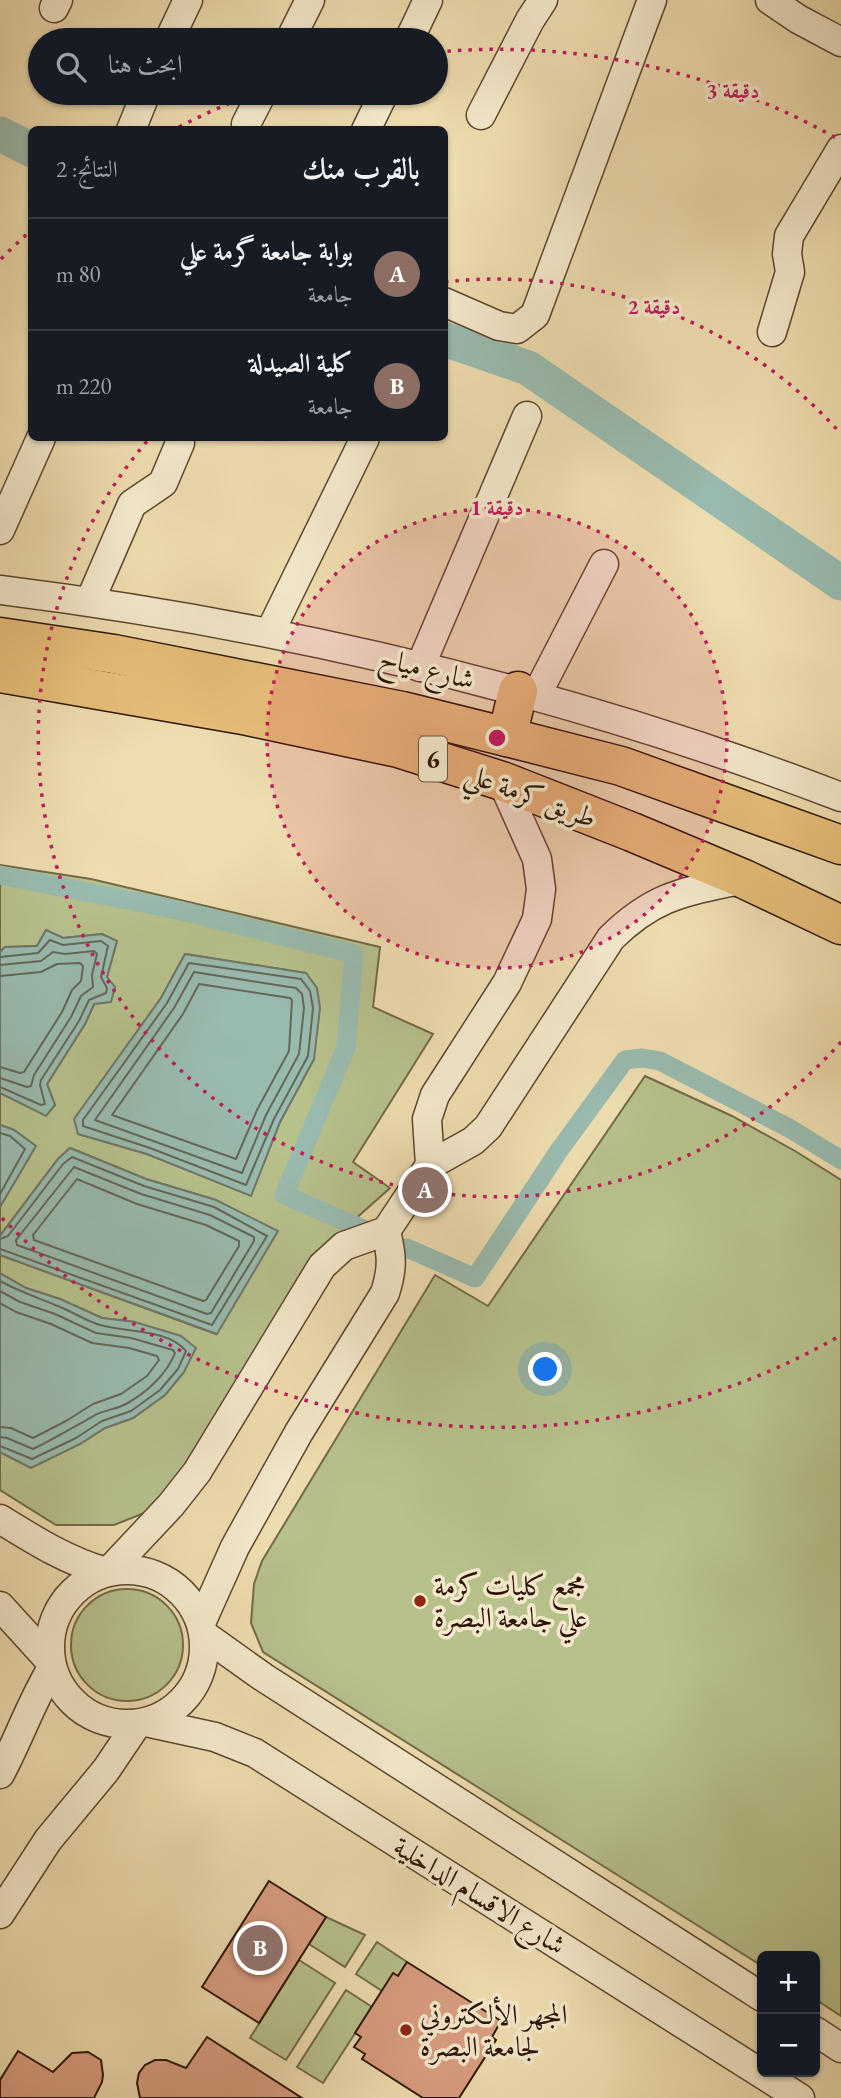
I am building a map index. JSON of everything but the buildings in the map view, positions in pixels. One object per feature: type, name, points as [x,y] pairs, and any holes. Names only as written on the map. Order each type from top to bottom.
[{"type":"highway","name":"طريق كرمة علي","points":[[0,637],[141,659],[402,710],[621,766],[841,845]]},
{"type":"highway","name":"طريق كرمة علي","points":[[0,673],[243,715],[398,748],[502,781],[744,879],[841,925]]},
{"type":"highway","points":[[508,737],[527,694]]},
{"type":"street","points":[[175,28],[188,0]]},
{"type":"street","points":[[296,28],[310,0]]},
{"type":"street","points":[[415,28],[428,0]]},
{"type":"street","points":[[481,115],[543,0]]},
{"type":"street","points":[[448,304],[499,326],[517,329],[535,315],[652,0]]},
{"type":"street","points":[[770,0],[841,42]]},
{"type":"street","points":[[133,126],[141,105]]},
{"type":"street","points":[[246,124],[256,105]]},
{"type":"street","points":[[368,126],[378,105]]},
{"type":"street","points":[[772,332],[790,272],[787,254],[789,236],[841,149]]},
{"type":"street","points":[[421,667],[527,416]]},
{"type":"street","points":[[0,530],[40,441]]},
{"type":"street","points":[[270,632],[364,441]]},
{"type":"street","points":[[90,601],[132,504],[163,483],[180,443]]},
{"type":"street","points":[[527,694],[604,564]]},
{"type":"street","name":"شارع مياح","points":[[0,590],[90,601],[270,632],[421,667],[527,694],[699,746],[841,797]]},
{"type":"street","points":[[430,1166],[427,1119],[435,1095],[508,983],[537,919],[541,889],[537,859],[502,781]]},
{"type":"street","points":[[0,1519],[82,1565],[107,1571],[132,1569],[154,1574],[174,1585],[190,1602],[202,1629],[203,1658],[197,1680],[184,1699],[167,1713],[142,1723],[115,1724],[94,1717],[75,1706],[61,1689],[51,1665],[49,1640],[54,1619],[64,1600],[79,1585],[107,1571],[172,1505],[197,1472],[323,1266],[345,1246],[386,1231],[430,1166],[473,1141],[488,1128],[611,938],[630,920],[652,905],[677,894],[744,879]]},
{"type":"street","points":[[202,1629],[247,1524],[299,1432],[385,1293],[391,1273],[391,1255],[386,1231]]},
{"type":"street","points":[[0,1606],[51,1665]]},
{"type":"street","points":[[202,1629],[263,1677],[757,1994]]},
{"type":"street","points":[[0,1774],[51,1665]]},
{"type":"street","points":[[0,1914],[48,1840],[142,1723]]},
{"type":"street","name":"شارع الاقسام الداخلية","points":[[142,1723],[215,1737],[255,1754],[800,2098]]},
{"type":"street","points":[[820,2034],[841,2048]]},
{"type":"green space","points":[[0,865],[91,879],[380,947],[373,1007],[433,1034],[353,1162],[390,1188],[343,1230],[275,1323],[191,1460],[157,1508],[114,1525],[56,1525],[0,1490],[0,1452],[31,1468],[80,1444],[105,1428],[133,1418],[165,1395],[184,1372],[135,1322],[102,1318],[60,1299],[26,1288],[0,1273],[0,1255],[216,1334],[216,1200],[146,1179],[70,1148],[58,1159],[0,1236],[0,1207],[35,1146],[14,1130],[0,1125],[0,1093],[46,1115],[55,1105],[47,1084],[85,1024],[107,977],[117,941],[102,934],[63,938],[46,930],[37,946],[5,947],[0,952]],"holes":[[[185,954],[306,973],[314,1059],[280,1122],[251,1195],[147,1154],[78,1134],[124,1051],[161,998]]]},
{"type":"green space","points":[[645,1076],[732,1116],[841,1180],[841,2016],[820,2002],[820,1951],[757,1951],[757,1963],[263,1652],[251,1623],[254,1584],[262,1561],[435,1275],[488,1306]]},
{"type":"green space","points":[[127,1589],[149,1593],[167,1605],[179,1623],[183,1645],[179,1667],[167,1685],[149,1697],[127,1701],[105,1697],[87,1685],[75,1667],[71,1645],[75,1623],[87,1605],[105,1593]]},
{"type":"green space","points":[[326,1917],[365,1935],[345,1967],[309,1944]]},
{"type":"green space","points":[[377,1942],[407,1962],[398,1976],[382,1991],[356,1974]]},
{"type":"green space","points":[[299,1960],[335,1983],[286,2060],[250,2038]]},
{"type":"green space","points":[[346,1990],[372,2007],[323,2083],[297,2067]]},
{"type":"water","points":[[46,930],[63,938],[102,934],[117,941],[107,977],[115,987],[111,1002],[94,1004],[85,1024],[47,1084],[55,1105],[46,1116],[0,1093],[0,952],[5,947],[37,946]]},
{"type":"water","points":[[185,954],[306,973],[317,988],[320,1008],[314,1059],[280,1122],[251,1196],[147,1154],[78,1134],[74,1119],[161,998]]},
{"type":"water","points":[[0,1125],[14,1130],[36,1146],[0,1207]]},
{"type":"water","points":[[70,1148],[146,1179],[216,1200],[278,1231],[217,1334],[0,1255],[0,1236],[58,1159]]},
{"type":"water","points":[[0,1273],[26,1288],[60,1299],[102,1318],[135,1322],[181,1336],[196,1348],[184,1372],[165,1395],[133,1418],[105,1428],[80,1444],[31,1468],[0,1452]]},
{"type":"waterway","points":[[0,134],[28,148]]},
{"type":"waterway","points":[[448,340],[528,368],[841,583]]},
{"type":"waterway","points":[[0,875],[178,910],[354,954],[346,1048],[284,1195],[370,1232]]},
{"type":"waterway","points":[[407,1248],[475,1278],[558,1152],[625,1060],[642,1058],[660,1061],[789,1128],[841,1160]]},
{"type":"place","name":"بوابة جامعة گرمة علي","points":[[425,1190]]},
{"type":"place","name":"مجمع كليات كرمة علي جامعة البصرة","points":[[420,1601]]},
{"type":"place","name":"كلية الصيدلة","points":[[260,1948]]},
{"type":"place","name":"المجهر الألكتروني لجامعة البصرة","points":[[406,2030]]}]
